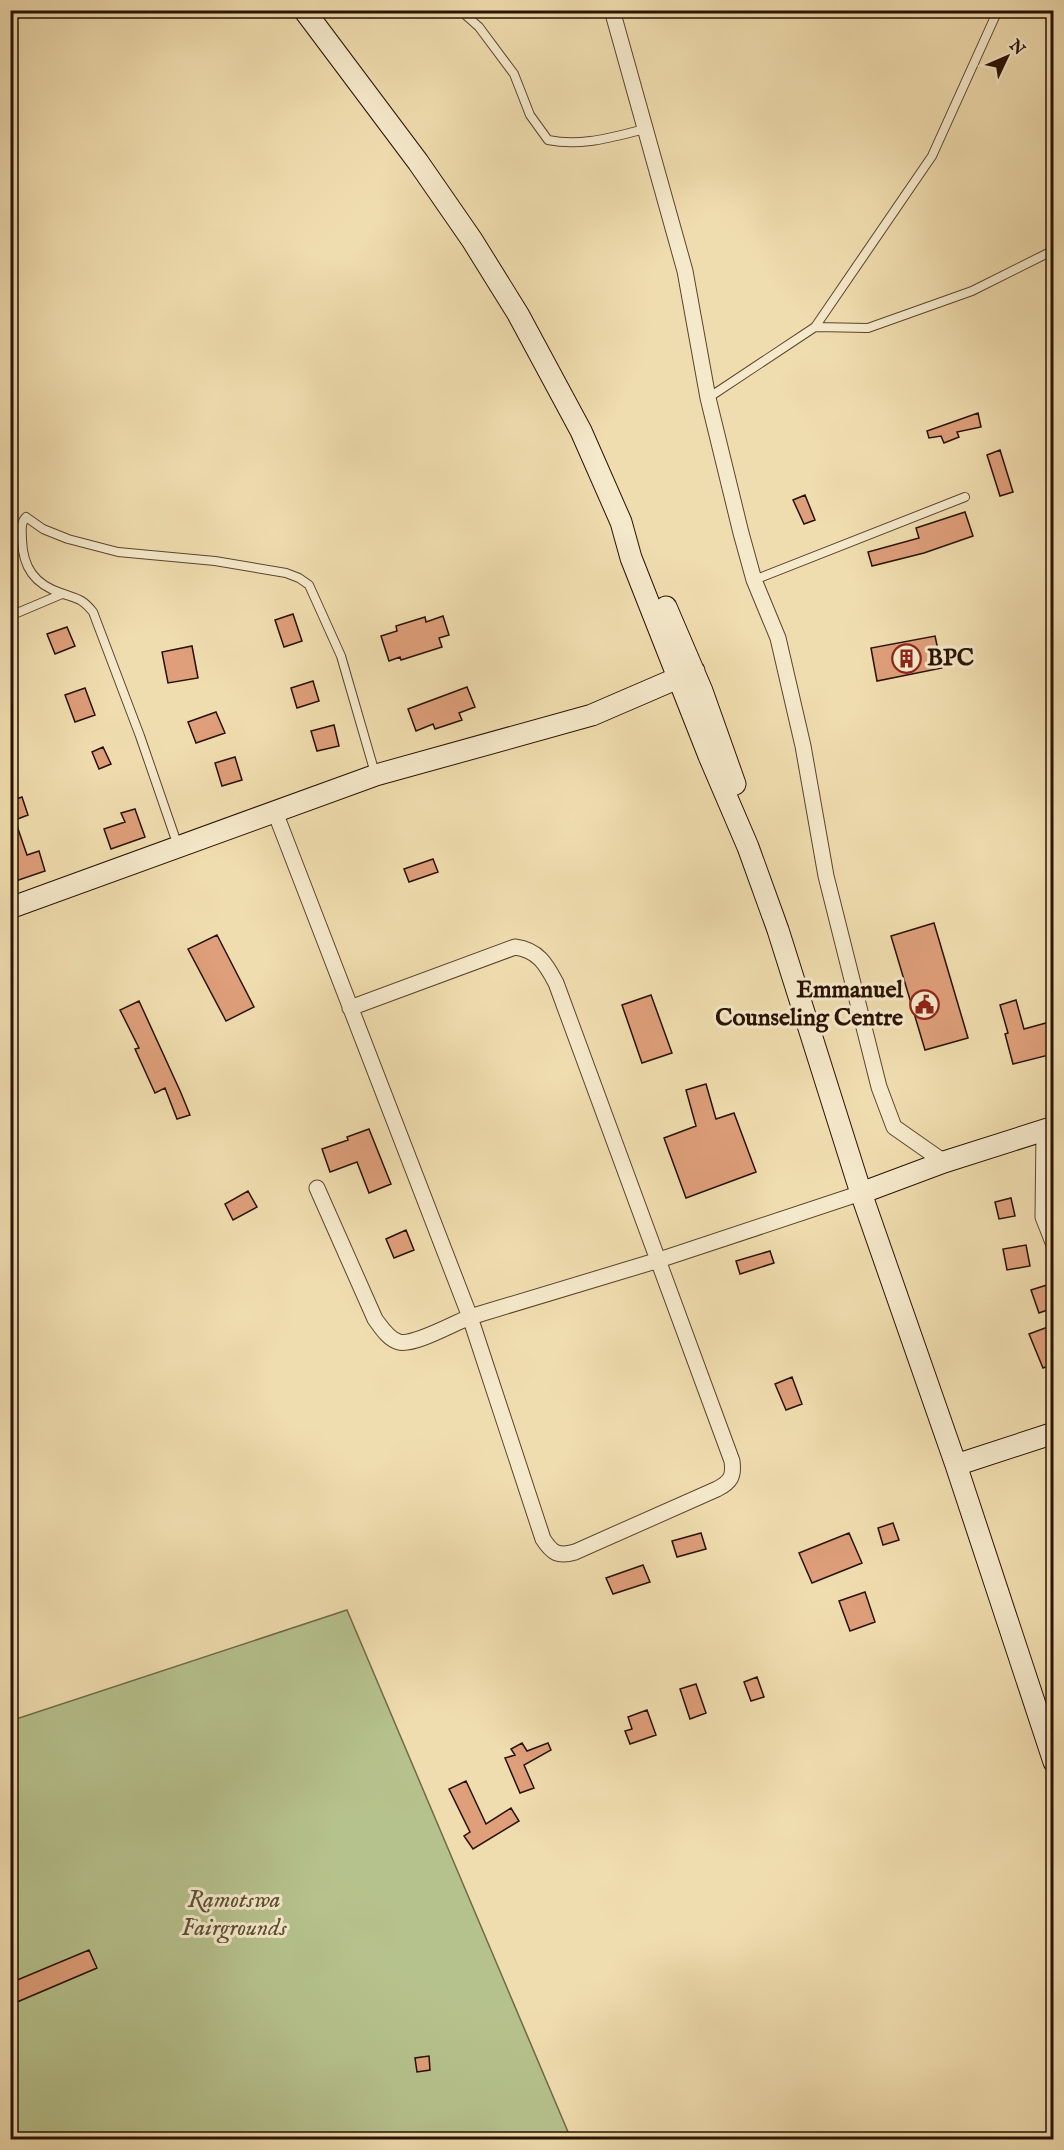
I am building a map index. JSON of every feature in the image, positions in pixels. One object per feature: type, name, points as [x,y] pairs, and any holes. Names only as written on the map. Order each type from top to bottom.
[{"type":"main road","points":[[304,10],[418,162],[472,240],[518,314],[581,432],[621,522],[631,558],[724,750],[739,796],[748,847],[782,940],[861,1193],[956,1465],[1053,1759]]},
{"type":"main road","points":[[10,908],[376,775],[592,715],[686,675]]},
{"type":"main road","points":[[861,1193],[944,1162],[1049,1129]]},
{"type":"main road","points":[[956,1465],[1053,1433]]},
{"type":"street","points":[[612,10],[685,271],[708,398],[754,580],[778,638],[803,746],[826,876],[879,1087],[894,1127],[944,1162]]},
{"type":"street","points":[[275,812],[350,1008],[470,1317],[543,1539],[549,1548],[557,1555],[564,1555],[727,1484],[732,1477],[732,1461],[556,982],[546,964],[538,955],[526,948],[515,947],[350,1008]]},
{"type":"street","points":[[1049,1129],[1043,1217],[1053,1245]]},
{"type":"street","points":[[317,1188],[375,1319],[388,1336],[400,1342],[414,1341],[470,1317],[659,1260],[861,1193]]},
{"type":"lane","points":[[460,10],[479,27],[514,74],[530,115],[548,140],[566,144],[594,142],[645,129]]},
{"type":"lane","points":[[708,398],[815,327],[932,156],[998,10]]},
{"type":"lane","points":[[815,327],[868,328],[972,291],[1053,250]]},
{"type":"lane","points":[[754,580],[965,497]]},
{"type":"lane","points":[[179,848],[93,612],[80,598],[62,594],[39,581],[30,572],[22,554],[21,523],[26,517],[43,529],[118,552],[215,561],[286,573],[309,585],[340,656],[376,775]]},
{"type":"lane","points":[[10,616],[62,594]]},
{"type":"green space","name":"Ramotswa Fairgrounds","points":[[347,1610],[571,2139],[11,2139],[10,1721]]},
{"type":"building","points":[[978,413],[981,427],[957,432],[959,437],[944,443],[941,436],[929,438],[927,431]]},
{"type":"building","points":[[1000,450],[1013,492],[1000,496],[987,455]]},
{"type":"building","points":[[805,495],[815,520],[804,524],[793,500]]},
{"type":"building","points":[[965,512],[973,536],[924,553],[872,566],[868,552],[919,538],[916,528]]},
{"type":"building","points":[[293,614],[302,641],[284,647],[275,620]]},
{"type":"building","points":[[443,616],[449,635],[439,638],[442,647],[401,660],[400,657],[389,661],[381,636],[397,631],[396,626],[425,617],[426,622]]},
{"type":"building","points":[[67,627],[75,646],[55,654],[47,634]]},
{"type":"building","name":"BPC","points":[[935,636],[942,668],[877,681],[871,648]]},
{"type":"building","points":[[192,646],[198,678],[168,683],[162,652]]},
{"type":"building","points":[[313,681],[319,701],[297,708],[291,688]]},
{"type":"building","points":[[467,687],[475,707],[459,713],[462,720],[435,729],[433,724],[416,731],[408,709]]},
{"type":"building","points":[[85,688],[95,715],[75,722],[65,695]]},
{"type":"building","points":[[216,712],[225,733],[196,743],[188,722]]},
{"type":"building","points":[[334,725],[339,746],[317,751],[311,731]]},
{"type":"building","points":[[103,747],[111,764],[99,769],[92,752]]},
{"type":"building","points":[[235,757],[242,780],[222,786],[215,763]]},
{"type":"building","points":[[22,797],[28,815],[15,820],[27,855],[39,851],[45,871],[10,883],[10,801]]},
{"type":"building","points":[[135,809],[145,837],[111,849],[104,829],[125,822],[121,813]]},
{"type":"building","points":[[433,859],[438,872],[409,882],[404,869]]},
{"type":"building","points":[[934,923],[968,1038],[925,1050],[891,936]]},
{"type":"building","points":[[217,935],[254,1007],[226,1021],[188,949]]},
{"type":"building","points":[[651,995],[672,1053],[642,1063],[622,1005]]},
{"type":"building","points":[[1016,1000],[1024,1029],[1053,1021],[1053,1054],[1013,1064],[1000,1005]]},
{"type":"building","points":[[139,1001],[190,1115],[177,1119],[165,1088],[155,1093],[135,1049],[139,1048],[120,1010]]},
{"type":"building","points":[[706,1084],[716,1119],[734,1113],[756,1172],[686,1198],[664,1138],[696,1126],[686,1090]]},
{"type":"building","points":[[369,1129],[391,1184],[369,1193],[357,1162],[330,1172],[322,1149],[348,1140],[347,1137]]},
{"type":"building","points":[[248,1191],[257,1207],[233,1220],[225,1204]]},
{"type":"building","points":[[1011,1198],[1015,1216],[999,1219],[995,1202]]},
{"type":"building","points":[[406,1230],[414,1250],[394,1258],[386,1239]]},
{"type":"building","points":[[1026,1245],[1030,1266],[1007,1270],[1003,1249]]},
{"type":"building","points":[[770,1251],[774,1263],[740,1274],[736,1261]]},
{"type":"building","points":[[1050,1284],[1053,1293],[1053,1308],[1039,1313],[1031,1290]]},
{"type":"building","points":[[1053,1325],[1053,1364],[1043,1368],[1029,1334]]},
{"type":"building","points":[[792,1377],[802,1404],[786,1410],[775,1384]]},
{"type":"building","points":[[893,1523],[899,1540],[883,1545],[878,1528]]},
{"type":"building","points":[[701,1533],[706,1549],[677,1557],[672,1541]]},
{"type":"building","points":[[849,1533],[862,1563],[812,1583],[799,1553]]},
{"type":"building","points":[[643,1565],[650,1582],[613,1594],[606,1578]]},
{"type":"building","points":[[865,1592],[875,1622],[850,1631],[839,1601]]},
{"type":"building","points":[[757,1677],[764,1697],[751,1701],[744,1682]]},
{"type":"building","points":[[696,1684],[706,1713],[690,1719],[680,1689]]},
{"type":"building","points":[[647,1710],[656,1735],[630,1744],[625,1731],[632,1729],[628,1717]]},
{"type":"building","points":[[522,1743],[527,1751],[548,1743],[551,1750],[524,1765],[534,1788],[520,1793],[505,1758],[515,1755],[511,1749]]},
{"type":"building","points":[[466,1781],[486,1824],[511,1808],[519,1821],[473,1849],[464,1836],[470,1832],[449,1789]]},
{"type":"building","points":[[89,1950],[97,1968],[10,2005],[10,1983]]},
{"type":"building","points":[[429,2056],[430,2070],[417,2072],[415,2058]]},
{"type":"place","name":"BPC","points":[[906,658]]},
{"type":"place","name":"Emmanuel Counseling Centre","points":[[924,1004]]}]
